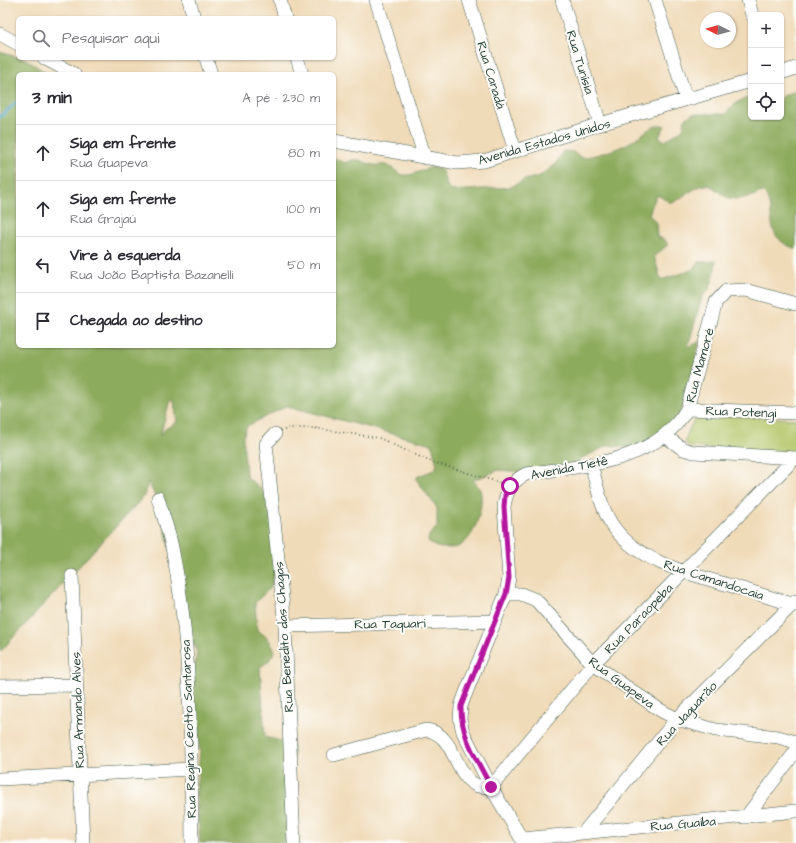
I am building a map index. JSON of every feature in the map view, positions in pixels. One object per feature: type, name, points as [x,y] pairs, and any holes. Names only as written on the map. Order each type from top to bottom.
[{"type":"street","points":[[189,0],[193,16]]},
{"type":"street","points":[[280,0],[284,16]]},
{"type":"street","points":[[376,0],[425,158]]},
{"type":"street","name":"Rua Canadá","points":[[469,0],[515,151]]},
{"type":"street","name":"Rua Tunísia","points":[[562,0],[600,124]]},
{"type":"street","points":[[655,0],[686,99]]},
{"type":"street","points":[[748,0],[751,12]]},
{"type":"street","points":[[0,34],[16,43]]},
{"type":"street","points":[[48,60],[70,72]]},
{"type":"street","points":[[207,60],[210,72]]},
{"type":"street","points":[[298,60],[301,72]]},
{"type":"street","points":[[784,71],[796,68]]},
{"type":"street","name":"Avenida Estados Unidos","points":[[336,142],[457,163],[484,161],[600,124],[748,82]]},
{"type":"street","name":"Rua Mamoré","points":[[665,436],[681,420],[687,409],[716,302],[726,291],[746,290],[796,304]]},
{"type":"street","name":"Rua Potengi","points":[[687,409],[796,413]]},
{"type":"street","name":"Rua Benedito das Chagas","points":[[274,434],[266,444],[285,626],[294,843]]},
{"type":"street","points":[[665,436],[683,449],[694,452],[796,458]]},
{"type":"street","name":"Avenida Tietê","points":[[510,486],[517,478],[526,474],[591,464],[637,452],[652,445],[665,436]]},
{"type":"street","name":"Rua Paraopeba","points":[[491,787],[593,664],[796,458]]},
{"type":"street","name":"Rua Camandocaia","points":[[591,464],[601,499],[615,529],[629,543],[649,556],[683,571],[795,603]]},
{"type":"street","points":[[510,486],[505,495],[504,507],[509,578],[506,594],[465,695],[461,706],[460,719],[463,732],[491,787],[523,841]]},
{"type":"street","name":"Rua Regina Ceotto Santarosa","points":[[158,498],[173,552],[185,630],[191,721],[192,843]]},
{"type":"street","name":"Rua Armando Alves","points":[[72,576],[82,843]]},
{"type":"street","name":"Rua Guapeva","points":[[506,594],[521,594],[536,600],[593,664],[660,710],[677,719],[716,730],[778,737],[796,742]]},
{"type":"street","name":"Rua Jaguarão","points":[[584,832],[677,719],[795,603]]},
{"type":"street","name":"Rua Taquari","points":[[285,626],[495,621]]},
{"type":"street","points":[[0,686],[76,684]]},
{"type":"street","points":[[334,755],[426,730],[432,730],[446,740],[471,782],[478,786],[491,787]]},
{"type":"street","points":[[746,817],[796,751]]},
{"type":"street","points":[[0,779],[191,769]]},
{"type":"street","name":"Rua Guaíba","points":[[523,841],[584,832],[796,811]]},
{"type":"path","points":[[274,434],[289,428],[314,428],[379,438],[429,461],[510,486]]},
{"type":"green space","points":[[0,52],[16,57],[16,60],[27,60],[45,72],[16,72],[16,348],[336,348],[336,159],[345,163],[360,160],[374,165],[386,165],[402,175],[413,174],[434,167],[438,168],[441,170],[447,186],[451,191],[511,187],[524,180],[540,176],[555,165],[563,151],[573,152],[582,158],[604,153],[624,145],[657,125],[665,126],[659,137],[665,141],[683,129],[685,119],[692,114],[725,114],[736,103],[747,98],[748,120],[784,120],[784,96],[796,90],[796,249],[785,244],[774,232],[769,203],[765,194],[761,192],[750,197],[735,199],[724,196],[709,185],[704,185],[674,202],[669,202],[659,196],[656,196],[649,214],[656,223],[657,237],[665,240],[668,245],[654,256],[661,280],[692,270],[699,262],[716,261],[711,285],[709,290],[702,297],[688,347],[699,342],[687,404],[668,429],[641,449],[609,445],[580,459],[568,469],[534,473],[499,470],[473,480],[478,486],[481,497],[481,505],[477,523],[463,544],[457,547],[442,548],[433,545],[428,541],[429,535],[437,527],[437,508],[416,479],[418,476],[434,470],[437,465],[432,444],[287,406],[247,426],[243,437],[246,473],[247,477],[268,495],[278,565],[270,588],[255,603],[257,630],[268,638],[275,651],[268,662],[260,667],[265,737],[293,744],[294,792],[286,826],[285,843],[200,843],[196,793],[200,752],[191,688],[197,652],[188,628],[159,504],[148,482],[144,496],[0,652]],"holes":[[[170,400],[174,401],[177,422],[165,429],[160,436]]]},
{"type":"green space","points":[[704,415],[796,419],[796,454],[688,447],[685,441],[691,425],[696,419]]},
{"type":"waterway","points":[[0,117],[16,103]]},
{"type":"route","points":[[491,787],[463,732],[460,719],[461,706],[465,695],[506,594],[509,578],[504,507],[505,495],[510,486]]}]
